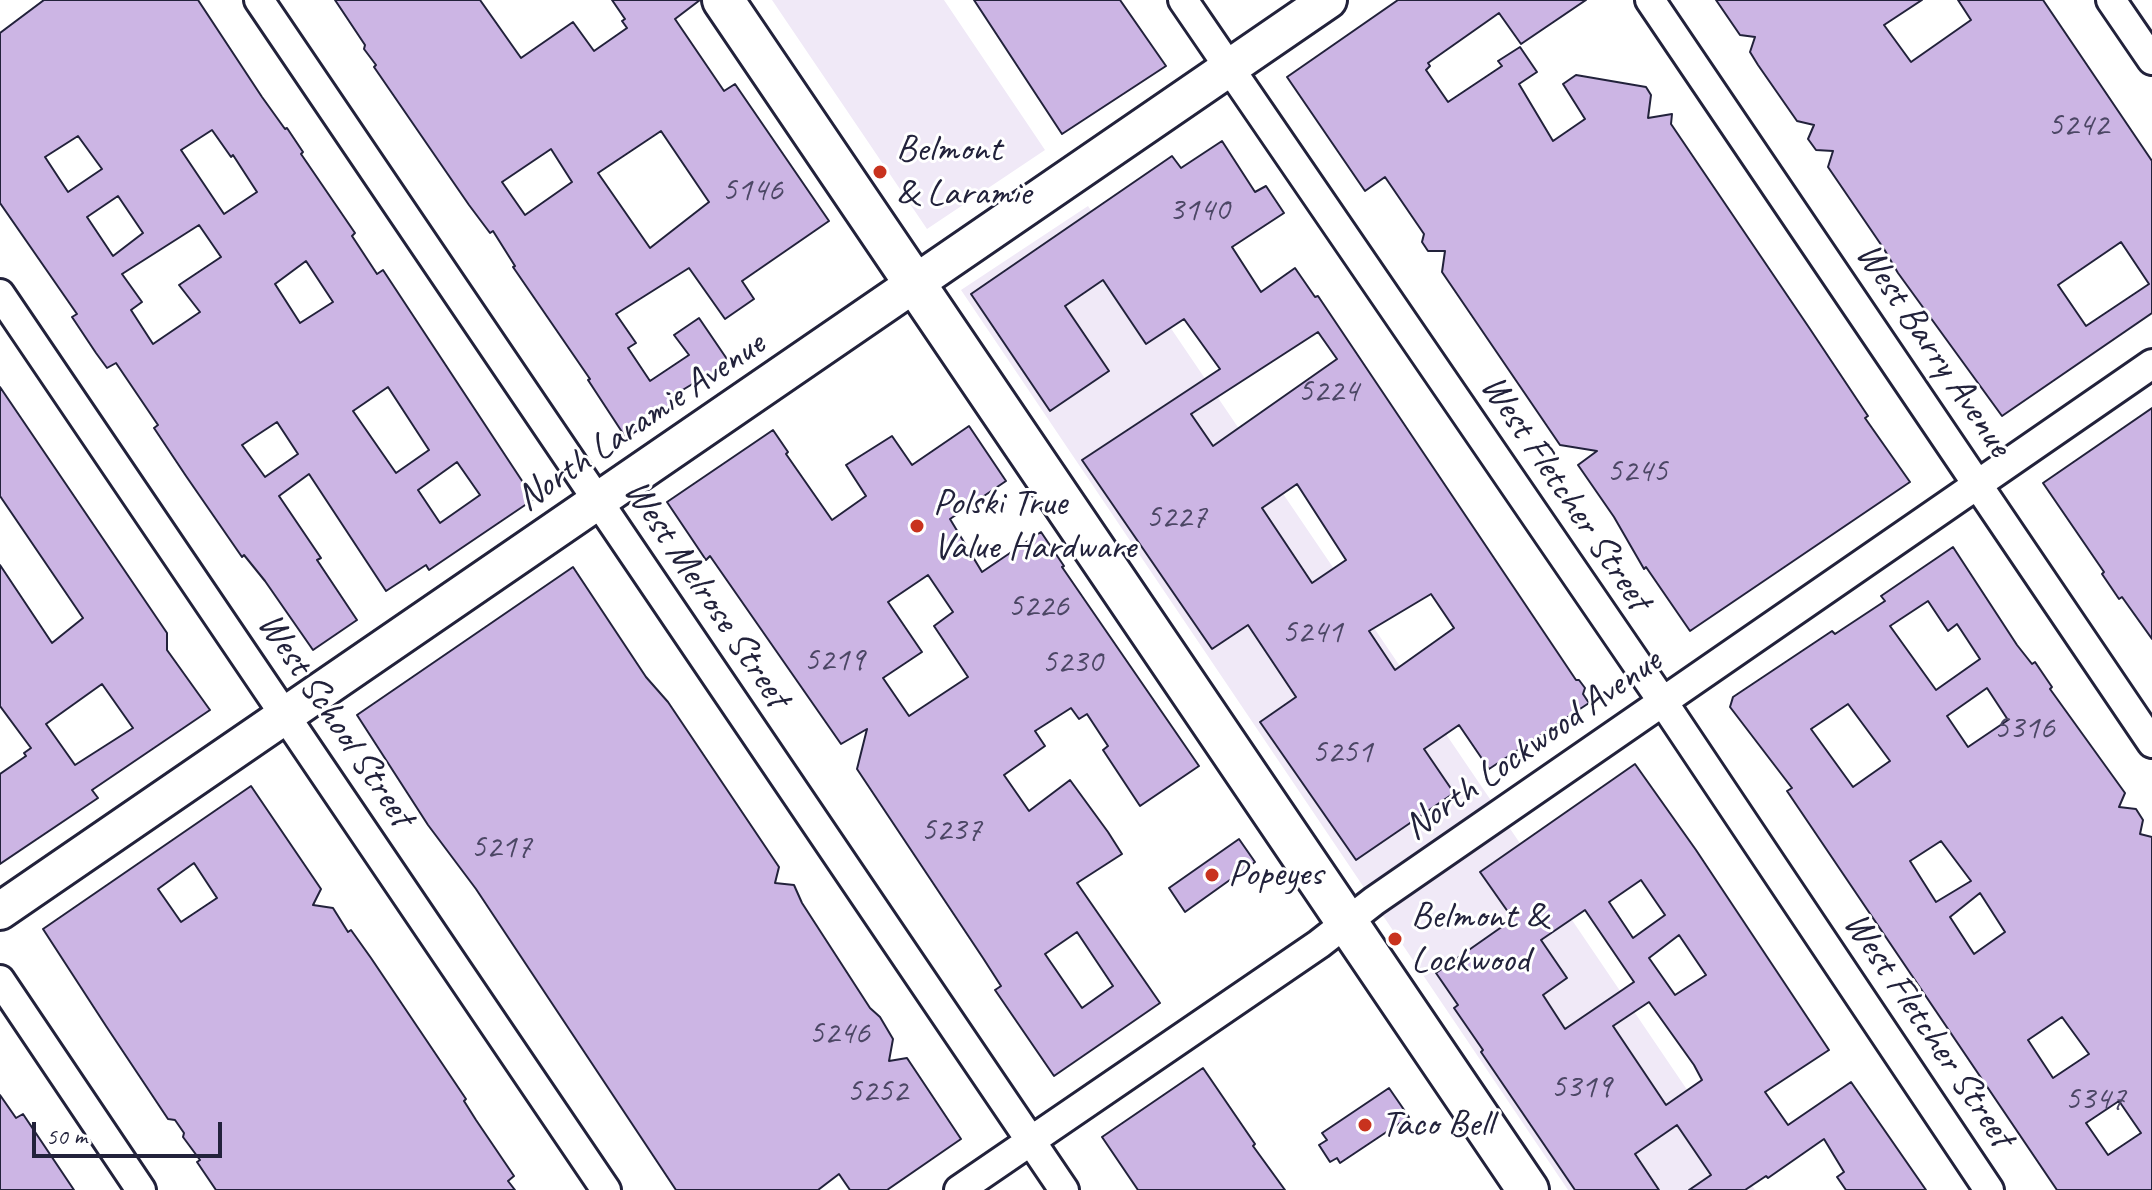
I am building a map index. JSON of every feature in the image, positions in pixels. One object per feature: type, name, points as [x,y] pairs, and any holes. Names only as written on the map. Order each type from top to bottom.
[{"type":"main road","points":[[723,0],[1528,1190]]},
{"type":"street","name":"West Melrose Street","points":[[259,0],[1064,1190]]},
{"type":"street","name":"West Fletcher Street","points":[[1183,0],[1663,702],[1989,1190]]},
{"type":"street","name":"North Laramie Avenue","points":[[0,911],[1328,0]]},
{"type":"street","name":"West Barry Avenue","points":[[1650,0],[2152,743]]},
{"type":"street","points":[[2111,0],[2152,60]]},
{"type":"street","name":"West School Street","points":[[0,294],[606,1190]]},
{"type":"street","name":"North Lockwood Avenue","points":[[959,1190],[1319,944],[1346,922],[2152,364]]},
{"type":"street","points":[[0,980],[141,1190]]},
{"type":"shaded area","points":[[772,0],[944,0],[1045,150],[927,229]]},
{"type":"shaded area","points":[[1088,206],[1755,1190],[1568,1190],[961,290]]},
{"type":"building","points":[[44,0],[198,0],[262,97],[303,152],[301,154],[355,233],[352,236],[377,274],[383,270],[534,499],[429,570],[426,565],[386,591],[309,474],[279,496],[321,558],[317,560],[357,620],[313,650],[265,581],[244,555],[242,557],[186,476],[154,428],[158,425],[116,363],[107,368],[96,353],[72,317],[77,314],[0,203],[0,33]],"holes":[[[212,130],[257,192],[224,214],[181,150]],[[78,136],[102,169],[68,192],[45,157]],[[118,196],[143,233],[113,256],[87,217]],[[199,225],[221,257],[179,285],[200,312],[153,344],[131,310],[142,302],[122,274]],[[306,261],[333,302],[300,323],[275,284]],[[388,387],[429,450],[396,473],[353,411]],[[277,422],[298,454],[265,477],[242,445]],[[457,462],[480,495],[440,523],[418,490]]]},
{"type":"building","points":[[335,0],[480,0],[521,58],[573,22],[594,51],[627,28],[622,21],[625,19],[612,0],[700,0],[675,19],[724,91],[735,84],[829,221],[742,281],[754,299],[725,319],[689,268],[616,314],[636,343],[628,348],[650,381],[689,355],[674,335],[699,318],[731,365],[707,382],[704,377],[671,397],[676,405],[626,438],[590,379],[513,267],[493,231],[490,233],[469,205],[374,67],[376,65],[364,49],[365,45]],"holes":[[[661,131],[709,202],[650,248],[598,173]],[[551,149],[572,182],[525,215],[502,182]]]},
{"type":"building","points":[[974,0],[1120,0],[1166,66],[1062,134]]},
{"type":"building","points":[[1398,0],[1586,0],[1521,44],[1499,13],[1428,63],[1430,66],[1426,70],[1448,102],[1502,66],[1498,61],[1520,47],[1537,72],[1519,84],[1553,141],[1585,119],[1563,84],[1576,75],[1646,87],[1651,95],[1648,118],[1672,114],[1671,124],[1910,482],[1690,631],[1646,567],[1644,569],[1614,517],[1578,465],[1597,451],[1560,445],[1442,272],[1445,251],[1428,251],[1422,242],[1424,234],[1385,177],[1365,191],[1287,77]]},
{"type":"building","points":[[1716,0],[1922,0],[1884,25],[1911,62],[1971,20],[1958,0],[2043,0],[2152,161],[2152,313],[2002,416],[1898,273],[1828,167],[1833,151],[1816,150],[1808,139],[1814,125],[1797,121],[1758,65],[1750,52],[1755,37],[1740,35]],"holes":[[[2121,242],[2149,284],[2086,326],[2058,285]]]},
{"type":"building","points":[[1222,141],[1255,192],[1266,186],[1284,213],[1232,247],[1261,292],[1295,268],[1315,297],[1318,296],[1576,680],[1585,688],[1583,694],[1589,703],[1489,769],[1459,725],[1424,749],[1454,793],[1356,860],[1260,722],[1296,697],[1248,625],[1212,649],[1082,460],[1220,369],[1184,319],[1146,344],[1103,280],[1065,306],[1109,371],[1050,411],[971,294],[1172,156],[1181,168]],"holes":[[[1318,332],[1337,359],[1213,446],[1191,414]],[[1297,484],[1346,560],[1312,583],[1262,508]],[[1431,594],[1454,628],[1395,670],[1369,631]]]},
{"type":"building","points":[[0,387],[167,633],[167,650],[210,710],[92,790],[98,798],[0,864],[0,774],[26,756],[24,753],[31,748],[0,706],[0,565],[52,643],[83,618],[0,496]],"holes":[[[102,684],[133,728],[75,765],[46,724]]]},
{"type":"building","points":[[2152,408],[2152,639],[2122,597],[2119,599],[2043,483]]},
{"type":"building","points":[[969,426],[1006,481],[950,519],[982,572],[1041,532],[1199,766],[1140,806],[1103,750],[1108,746],[1087,714],[1079,719],[1071,708],[1035,731],[1045,746],[1004,775],[1029,811],[1070,780],[1108,832],[1122,854],[1077,883],[1160,1003],[1054,1076],[995,990],[1001,986],[857,769],[867,729],[841,744],[710,556],[706,560],[667,502],[773,430],[832,520],[866,496],[846,465],[892,436],[912,465]],"holes":[[[928,575],[953,612],[934,626],[968,677],[909,716],[883,678],[922,652],[888,602]],[[1077,932],[1113,986],[1082,1008],[1045,954]]]},
{"type":"building","points":[[1953,547],[2017,645],[2032,664],[2035,662],[2052,687],[2050,689],[2125,793],[2119,807],[2136,809],[2143,820],[2140,834],[2152,837],[2152,1190],[2057,1190],[1787,791],[1792,788],[1730,707],[1733,697],[1832,631],[1835,634],[1885,601],[1881,596]],"holes":[[[1928,601],[1948,631],[1957,624],[1980,659],[1936,690],[1890,626]],[[1987,688],[2008,720],[1968,747],[1947,716]],[[1848,704],[1890,761],[1853,787],[1811,729]],[[1941,841],[1971,881],[1936,902],[1910,861]],[[1980,893],[2005,932],[1974,954],[1950,917]],[[2062,1017],[2089,1054],[2053,1078],[2028,1040]],[[2119,1101],[2141,1133],[2108,1155],[2086,1123]]]},
{"type":"building","points":[[573,567],[779,867],[775,883],[794,885],[802,903],[870,1008],[880,1017],[893,1039],[889,1061],[907,1058],[961,1139],[887,1190],[850,1190],[839,1174],[818,1190],[676,1190],[357,715]]},
{"type":"building","points":[[1635,764],[1829,1050],[1765,1092],[1788,1125],[1851,1082],[1926,1190],[1846,1190],[1837,1177],[1844,1172],[1824,1139],[1745,1190],[1689,1190],[1711,1175],[1677,1125],[1635,1154],[1659,1190],[1575,1190],[1481,1052],[1483,1050],[1454,1008],[1458,1005],[1436,973],[1513,919],[1480,872]],"holes":[[[1641,880],[1665,915],[1633,938],[1609,902]],[[1585,910],[1634,982],[1565,1029],[1543,995],[1567,978],[1541,940]],[[1679,935],[1706,975],[1675,995],[1649,958]],[[1649,1002],[1702,1080],[1666,1105],[1613,1026]]]},
{"type":"building","points":[[251,786],[321,889],[313,905],[333,908],[348,932],[351,930],[371,958],[514,1176],[508,1181],[515,1190],[216,1190],[197,1162],[200,1160],[183,1137],[184,1133],[175,1120],[168,1119],[43,929]],"holes":[[[194,863],[217,898],[181,922],[158,889]]]},
{"type":"building","name":"Popeyes","points":[[1239,839],[1255,862],[1185,912],[1169,888]]},
{"type":"building","points":[[1203,1068],[1285,1190],[1138,1190],[1102,1137]]},
{"type":"building","name":"Taco Bell","points":[[1389,1088],[1409,1117],[1340,1163],[1337,1158],[1330,1162],[1319,1145],[1327,1140],[1322,1133]]},
{"type":"building","points":[[0,1095],[16,1118],[23,1114],[74,1190],[0,1190]]},
{"type":"place","name":"Belmont & Laramie","points":[[880,172]]},
{"type":"place","name":"Polski True Value Hardware","points":[[917,526]]},
{"type":"place","name":"Popeyes","points":[[1212,875]]},
{"type":"place","name":"Belmont & Lockwood","points":[[1395,939]]},
{"type":"place","name":"Taco Bell","points":[[1365,1125]]}]
